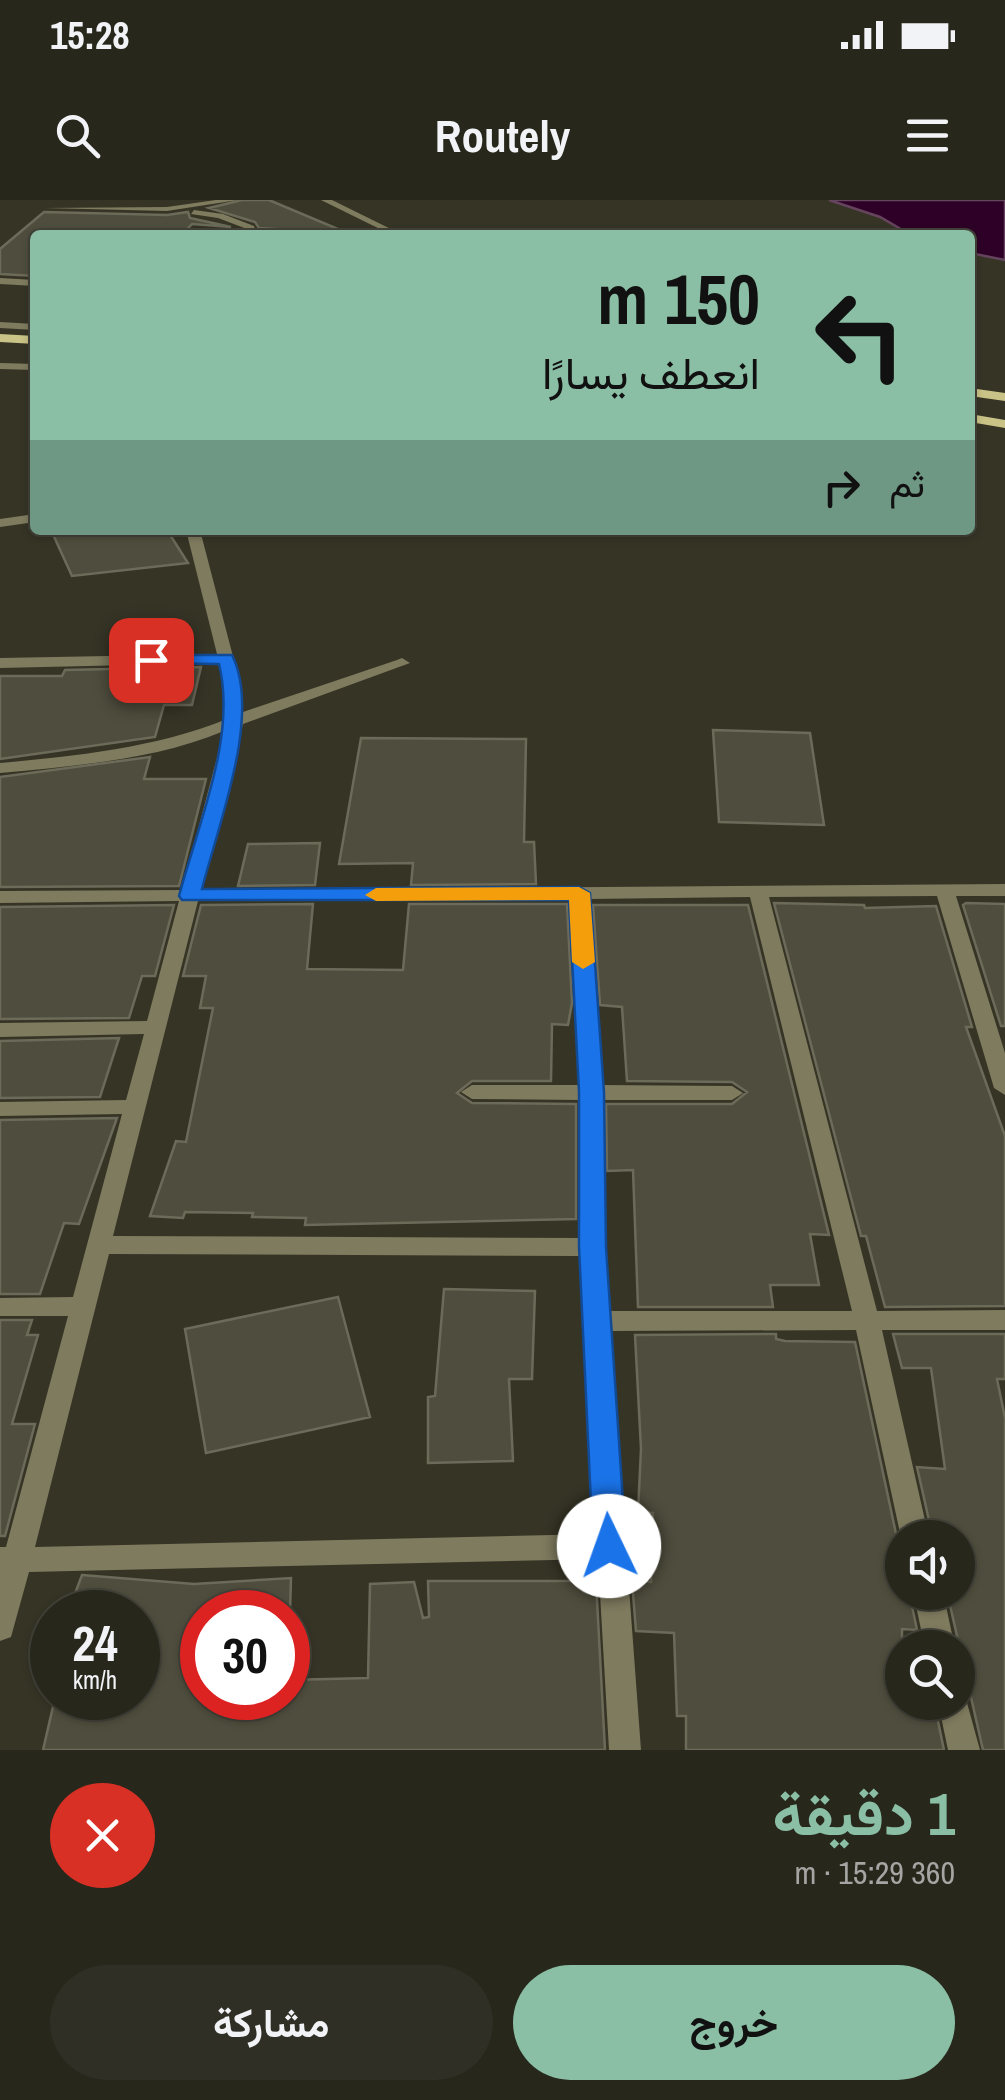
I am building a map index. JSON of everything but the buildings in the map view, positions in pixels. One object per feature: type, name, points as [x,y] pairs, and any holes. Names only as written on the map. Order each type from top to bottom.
[{"type":"main road","points":[[0,338],[30,340]]},
{"type":"main road","points":[[0,350],[30,351]]},
{"type":"main road","points":[[975,379],[1005,383]]},
{"type":"main road","points":[[975,393],[1005,397]]},
{"type":"main road","points":[[975,406],[1005,410]]},
{"type":"main road","points":[[975,419],[1005,424]]},
{"type":"street","points":[[48,208],[167,208],[234,200]]},
{"type":"street","points":[[325,200],[388,230]]},
{"type":"street","points":[[167,208],[220,216],[252,230]]},
{"type":"street","points":[[0,282],[30,283]]},
{"type":"street","points":[[0,326],[30,327]]},
{"type":"street","points":[[0,366],[30,367]]},
{"type":"street","points":[[0,523],[30,519]]},
{"type":"street","points":[[0,1626],[9,1560],[84,1306],[235,722],[234,691],[194,535]]},
{"type":"street","points":[[0,662],[226,658]]},
{"type":"street","points":[[0,768],[58,764],[210,733],[402,663]]},
{"type":"street","points":[[0,897],[1005,890]]},
{"type":"street","points":[[944,891],[1004,1085]]},
{"type":"street","points":[[758,892],[867,1321],[912,1520]]},
{"type":"street","points":[[579,893],[592,1092],[592,1247],[625,1750]]},
{"type":"street","points":[[0,1030],[156,1027]]},
{"type":"street","points":[[472,1092],[732,1092]]},
{"type":"street","points":[[0,1109],[135,1108]]},
{"type":"street","points":[[99,1245],[592,1247]]},
{"type":"street","points":[[0,1307],[84,1306]]},
{"type":"street","points":[[596,1321],[1005,1320]]},
{"type":"street","points":[[9,1560],[609,1546]]},
{"type":"street","points":[[957,1720],[964,1750]]},
{"type":"shaded area","points":[[829,200],[1005,200],[1005,260],[975,254],[975,230],[902,230],[880,217]]},
{"type":"slow traffic","points":[[376,895],[579,893],[583,962]]},
{"type":"route","points":[[151,660],[226,658],[234,691],[235,722],[190,896],[579,893],[592,1092],[592,1247],[609,1546]]}]
